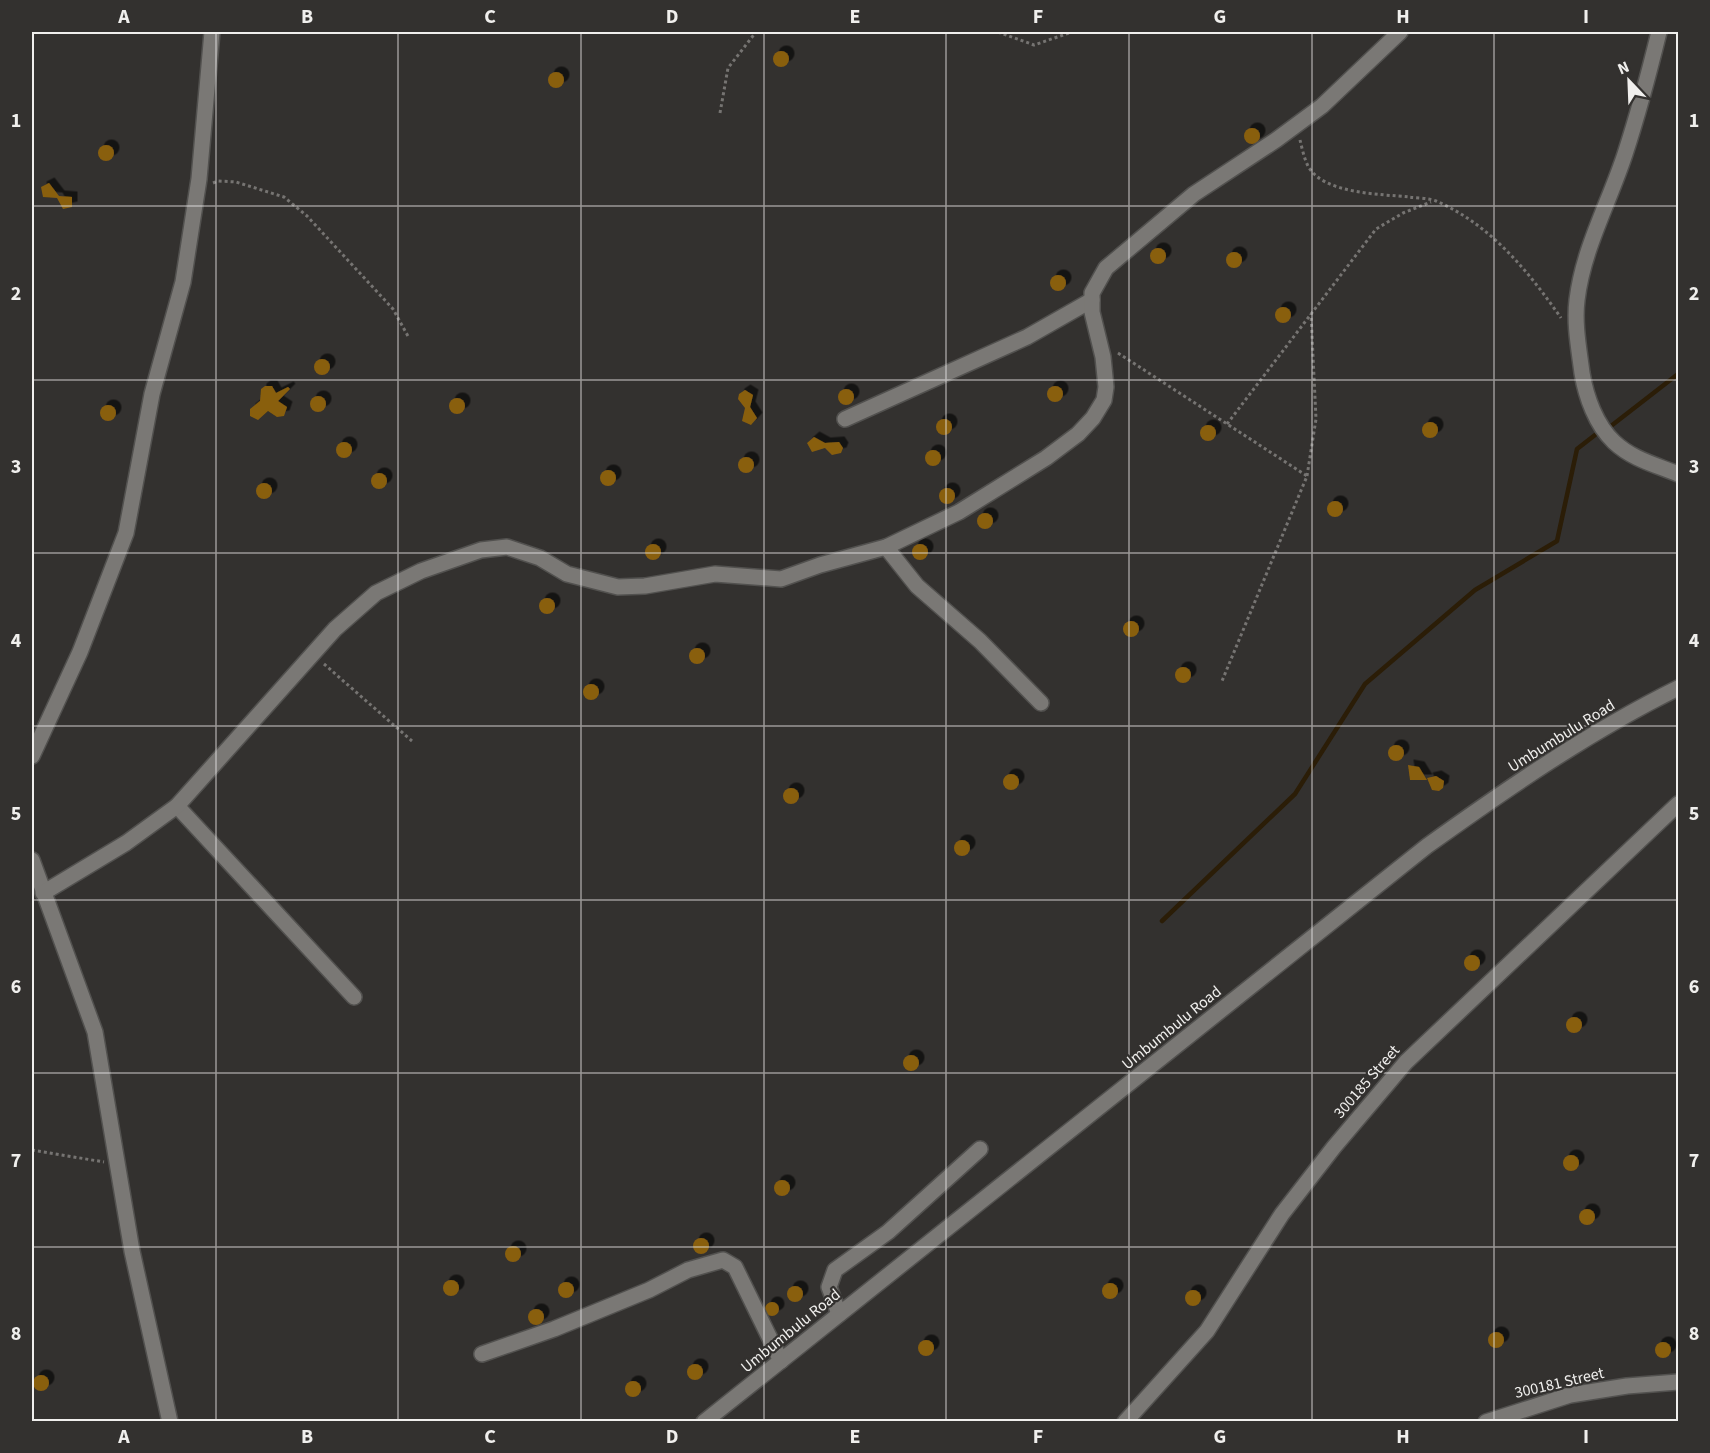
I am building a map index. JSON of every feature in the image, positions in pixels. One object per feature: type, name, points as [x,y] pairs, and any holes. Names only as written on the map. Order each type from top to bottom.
[{"type":"street","points":[[32,756],[80,652],[126,533],[152,394],[183,282],[198,191],[212,32]]},
{"type":"street","points":[[43,893],[126,843],[177,806],[335,629],[376,592],[421,571],[481,550],[507,547],[540,558],[567,574],[618,587],[645,586],[715,574],[781,579],[820,565],[886,547],[959,512],[1046,458],[1078,434],[1093,418],[1104,400],[1106,372],[1092,312],[1092,300],[1096,283],[1106,268],[1194,194],[1295,127],[1322,106],[1400,32]]},
{"type":"street","points":[[1659,32],[1627,146],[1581,273],[1577,302],[1578,342],[1589,398],[1607,434],[1632,455],[1678,474]]},
{"type":"street","points":[[845,419],[1027,337],[1092,300]]},
{"type":"street","points":[[886,547],[917,586],[980,641],[1041,703]]},
{"type":"street","name":"Umbumbulu Road","points":[[704,1422],[1427,846],[1561,754],[1618,719],[1678,688]]},
{"type":"street","name":"300185 Street","points":[[1125,1422],[1207,1331],[1282,1214],[1334,1147],[1406,1062],[1678,804]]},
{"type":"street","points":[[177,806],[354,997]]},
{"type":"street","points":[[32,860],[95,1032],[132,1251],[170,1422]]},
{"type":"street","points":[[839,1314],[829,1287],[835,1270],[888,1232],[980,1149]]},
{"type":"street","points":[[482,1354],[555,1329],[649,1290],[688,1270],[723,1260],[735,1267],[781,1361]]},
{"type":"street","name":"300181 Street","points":[[1486,1422],[1570,1395],[1627,1386],[1678,1382]]},
{"type":"path","points":[[720,113],[728,69],[756,32]]},
{"type":"path","points":[[998,32],[1034,45],[1072,32]]},
{"type":"path","points":[[1295,127],[1308,167],[1324,183],[1356,191],[1434,201],[1466,219],[1504,248],[1533,277],[1578,342]]},
{"type":"path","points":[[198,191],[218,181],[236,182],[284,197],[307,216],[393,309],[409,338]]},
{"type":"path","points":[[1227,424],[1376,230],[1403,213],[1434,201]]},
{"type":"path","points":[[1222,681],[1307,476],[1316,419],[1311,314]]},
{"type":"path","points":[[1099,340],[1307,476]]},
{"type":"path","points":[[314,655],[412,741]]},
{"type":"path","points":[[32,1150],[117,1164]]},
{"type":"building","points":[[781,51],[789,59],[781,67],[773,59]]},
{"type":"building","points":[[556,72],[564,80],[556,88],[548,80]]},
{"type":"building","points":[[1252,128],[1260,136],[1252,144],[1244,136]]},
{"type":"building","points":[[106,145],[114,153],[106,161],[98,153]]},
{"type":"building","points":[[49,183],[59,196],[72,197],[72,207],[63,209],[57,198],[43,197],[41,187]]},
{"type":"building","points":[[1158,248],[1166,256],[1158,264],[1150,256]]},
{"type":"building","points":[[1234,252],[1242,260],[1234,268],[1226,260]]},
{"type":"building","points":[[1058,275],[1066,283],[1058,291],[1050,283]]},
{"type":"building","points":[[1283,307],[1291,315],[1283,323],[1275,315]]},
{"type":"building","points":[[322,359],[330,367],[322,375],[314,367]]},
{"type":"building","points":[[265,386],[272,386],[276,393],[288,387],[290,389],[278,401],[287,407],[284,416],[277,417],[268,411],[258,420],[250,416],[250,409],[260,401],[261,389]]},
{"type":"building","points":[[1055,386],[1063,394],[1055,402],[1047,394]]},
{"type":"building","points":[[846,389],[854,397],[846,405],[838,397]]},
{"type":"building","points":[[745,390],[753,395],[750,407],[757,418],[751,425],[742,421],[745,408],[738,399],[739,394]]},
{"type":"building","points":[[318,396],[326,404],[318,412],[310,404]]},
{"type":"building","points":[[457,398],[465,406],[457,414],[449,406]]},
{"type":"building","points":[[108,405],[116,413],[108,421],[100,413]]},
{"type":"building","points":[[944,419],[952,427],[944,435],[936,427]]},
{"type":"building","points":[[1430,422],[1438,430],[1430,438],[1422,430]]},
{"type":"building","points":[[1208,425],[1216,433],[1208,441],[1200,433]]},
{"type":"building","points":[[814,437],[825,443],[839,442],[843,448],[841,453],[832,455],[825,448],[812,452],[807,443]]},
{"type":"building","points":[[344,442],[352,450],[344,458],[336,450]]},
{"type":"building","points":[[933,450],[941,458],[933,466],[925,458]]},
{"type":"building","points":[[746,457],[754,465],[746,473],[738,465]]},
{"type":"building","points":[[608,470],[616,478],[608,486],[600,478]]},
{"type":"building","points":[[379,473],[387,481],[379,489],[371,481]]},
{"type":"building","points":[[264,483],[272,491],[264,499],[256,491]]},
{"type":"building","points":[[947,488],[955,496],[947,504],[939,496]]},
{"type":"building","points":[[1335,501],[1343,509],[1335,517],[1327,509]]},
{"type":"building","points":[[985,513],[993,521],[985,529],[977,521]]},
{"type":"building","points":[[653,544],[661,552],[653,560],[645,552]]},
{"type":"building","points":[[920,544],[928,552],[920,560],[912,552]]},
{"type":"building","points":[[547,598],[555,606],[547,614],[539,606]]},
{"type":"building","points":[[1131,621],[1139,629],[1131,637],[1123,629]]},
{"type":"building","points":[[697,648],[705,656],[697,664],[689,656]]},
{"type":"building","points":[[1183,667],[1191,675],[1183,683],[1175,675]]},
{"type":"building","points":[[591,684],[599,692],[591,700],[583,692]]},
{"type":"building","points":[[1396,745],[1404,753],[1396,761],[1388,753]]},
{"type":"building","points":[[1408,765],[1419,767],[1427,780],[1410,780]]},
{"type":"building","points":[[1011,774],[1019,782],[1011,790],[1003,782]]},
{"type":"building","points":[[1436,776],[1444,781],[1443,788],[1439,791],[1432,790],[1427,778]]},
{"type":"building","points":[[791,788],[799,796],[791,804],[783,796]]},
{"type":"building","points":[[962,840],[970,848],[962,856],[954,848]]},
{"type":"building","points":[[1472,955],[1480,963],[1472,971],[1464,963]]},
{"type":"building","points":[[1574,1017],[1582,1025],[1574,1033],[1566,1025]]},
{"type":"building","points":[[911,1055],[919,1063],[911,1071],[903,1063]]},
{"type":"building","points":[[1571,1155],[1579,1163],[1571,1171],[1563,1163]]},
{"type":"building","points":[[782,1180],[790,1188],[782,1196],[774,1188]]},
{"type":"building","points":[[1587,1209],[1595,1217],[1587,1225],[1579,1217]]},
{"type":"building","points":[[701,1238],[709,1246],[701,1254],[693,1246]]},
{"type":"building","points":[[513,1246],[521,1254],[513,1262],[505,1254]]},
{"type":"building","points":[[451,1280],[459,1288],[451,1296],[443,1288]]},
{"type":"building","points":[[566,1282],[574,1290],[566,1298],[558,1290]]},
{"type":"building","points":[[1110,1283],[1118,1291],[1110,1299],[1102,1291]]},
{"type":"building","points":[[795,1286],[801,1288],[803,1294],[801,1300],[795,1302],[789,1300],[787,1294],[789,1288]]},
{"type":"building","points":[[1193,1290],[1201,1298],[1193,1306],[1185,1298]]},
{"type":"building","points":[[772,1302],[777,1304],[779,1309],[777,1314],[772,1316],[767,1314],[765,1309],[767,1304]]},
{"type":"building","points":[[536,1309],[544,1317],[536,1325],[528,1317]]},
{"type":"building","points":[[1496,1332],[1504,1340],[1496,1348],[1488,1340]]},
{"type":"building","points":[[926,1340],[934,1348],[926,1356],[918,1348]]},
{"type":"building","points":[[1663,1342],[1671,1350],[1663,1358],[1655,1350]]},
{"type":"building","points":[[695,1364],[703,1372],[695,1380],[687,1372]]},
{"type":"building","points":[[41,1375],[49,1383],[41,1391],[33,1383]]},
{"type":"building","points":[[633,1381],[641,1389],[633,1397],[625,1389]]},
{"type":"waterway","points":[[1611,426],[1678,374]]},
{"type":"waterway","points":[[1162,921],[1295,794],[1365,684],[1475,590],[1557,541],[1577,449],[1595,435]]}]
